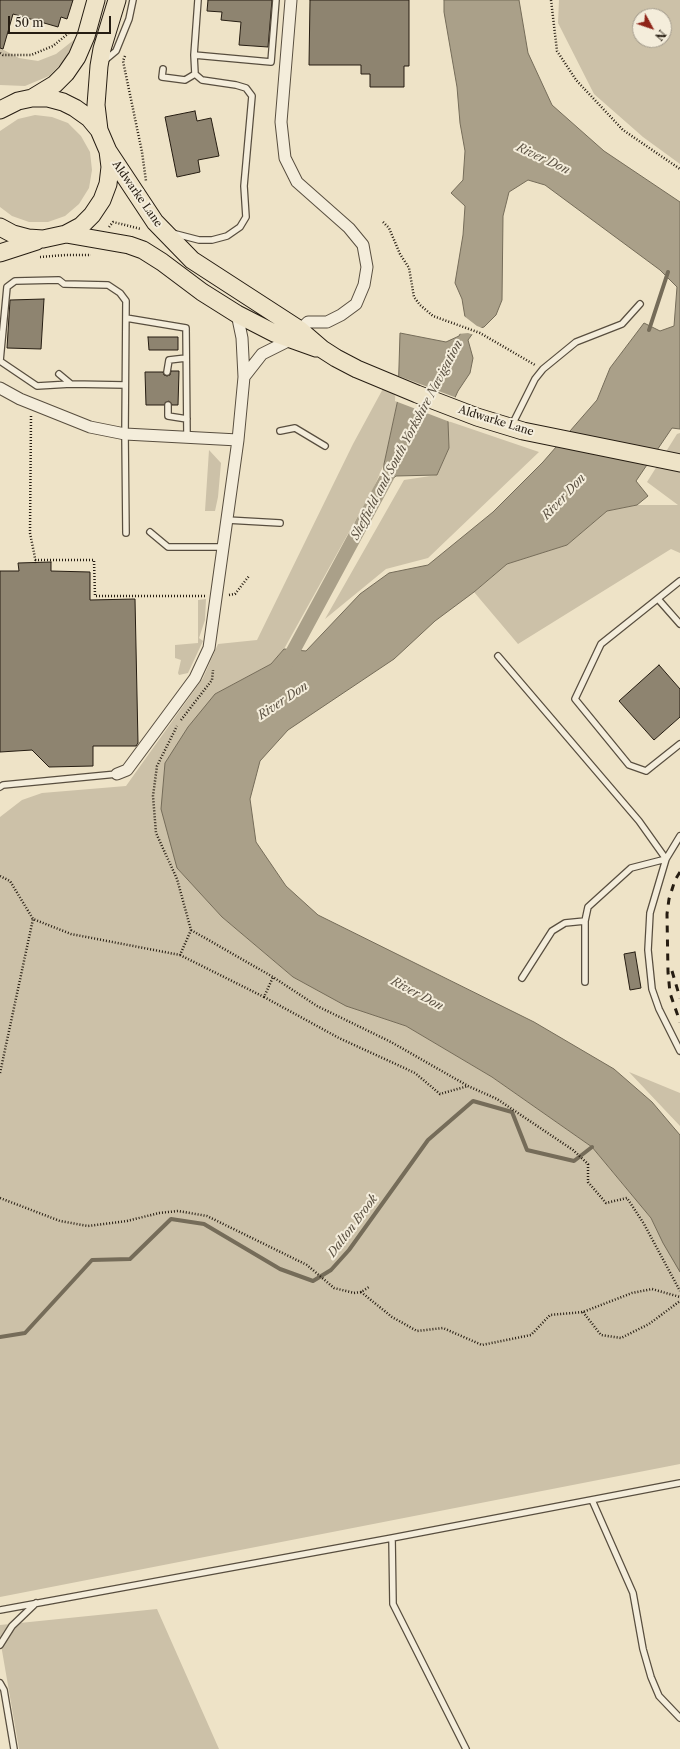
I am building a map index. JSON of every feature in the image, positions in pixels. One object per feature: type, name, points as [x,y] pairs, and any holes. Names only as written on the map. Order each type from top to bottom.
[{"type":"main road","points":[[0,110],[25,100],[55,84],[66,73],[77,57],[86,36],[96,0]]},
{"type":"main road","points":[[0,253],[43,239],[66,234],[81,226],[92,216],[102,200],[108,184],[110,167],[108,151],[99,130],[96,106],[99,66],[102,49],[117,0]]},
{"type":"main road","points":[[0,95],[25,100],[48,98],[63,102],[89,118],[99,130]]},
{"type":"main road","name":"Aldwarke Lane","points":[[108,151],[154,222],[192,260],[295,335],[357,369],[477,417],[517,428],[680,463]]},
{"type":"main road","points":[[0,227],[13,234],[28,238],[43,239]]},
{"type":"main road","name":"Aldwarke Lane","points":[[66,234],[129,245],[143,250],[162,262],[202,292],[237,314],[274,334],[295,335]]},
{"type":"street","points":[[244,377],[262,354],[295,335],[308,322],[327,322],[341,315],[356,304],[364,285],[367,267],[363,245],[349,228],[297,182],[286,158],[282,122],[291,0]]},
{"type":"street","points":[[118,774],[127,770],[195,678],[209,648],[238,440],[244,377],[242,338],[237,314]]},
{"type":"street","points":[[0,388],[36,405],[90,427],[124,434],[238,440]]},
{"type":"lane","points":[[99,66],[116,50],[129,19],[133,0]]},
{"type":"lane","points":[[163,230],[199,240],[212,240],[227,236],[240,227],[246,217],[247,207],[244,186],[252,96],[246,88],[202,80],[195,74],[194,55],[198,0]]},
{"type":"lane","points":[[194,55],[271,62],[276,0]]},
{"type":"lane","points":[[163,69],[162,77],[185,80],[195,74]]},
{"type":"lane","points":[[125,385],[71,384],[37,386],[0,361],[7,287],[15,281],[59,280],[64,284],[108,285],[120,293],[126,301],[125,385],[124,434],[126,533]]},
{"type":"lane","points":[[517,428],[529,389],[543,369],[576,342],[622,324],[640,304]]},
{"type":"lane","points":[[126,318],[186,328],[187,437]]},
{"type":"lane","points":[[167,372],[168,360],[186,358]]},
{"type":"lane","points":[[59,374],[71,384]]},
{"type":"lane","points":[[168,405],[168,416],[187,419]]},
{"type":"lane","points":[[280,432],[295,428],[325,446]]},
{"type":"lane","points":[[227,520],[280,523]]},
{"type":"lane","points":[[150,532],[168,547],[224,547]]},
{"type":"lane","points":[[680,581],[601,644],[575,699],[629,765],[646,771],[680,744]]},
{"type":"lane","points":[[658,598],[680,624]]},
{"type":"lane","points":[[498,656],[639,821],[666,859]]},
{"type":"lane","points":[[0,787],[3,785],[118,774]]},
{"type":"lane","points":[[680,836],[666,859],[650,913],[648,950],[652,989],[680,1051]]},
{"type":"lane","points":[[585,982],[585,921],[588,906],[630,868],[666,859]]},
{"type":"lane","points":[[522,978],[552,931],[565,923],[585,921]]},
{"type":"lane","points":[[0,1610],[680,1483]]},
{"type":"lane","points":[[592,1500],[633,1593],[643,1649],[651,1677],[660,1696],[680,1718]]},
{"type":"lane","points":[[392,1538],[393,1604],[466,1749]]},
{"type":"lane","points":[[0,1645],[12,1626],[36,1603]]},
{"type":"lane","points":[[0,1683],[4,1690],[14,1749]]},
{"type":"path","points":[[551,0],[557,51],[576,80],[623,130],[680,169]]},
{"type":"path","points":[[0,53],[3,55],[0,59]]},
{"type":"path","points":[[383,222],[389,228],[400,254],[409,268],[414,297],[420,305],[433,316],[460,325],[493,339],[543,369]]},
{"type":"path","points":[[36,405],[30,417],[30,533],[36,561],[94,560],[95,596],[217,596],[235,594],[248,576]]},
{"type":"path","points":[[180,955],[191,930],[177,879],[156,833],[153,796],[157,766],[176,727],[212,680],[216,652],[209,648]]},
{"type":"path","points":[[0,876],[10,881],[33,919],[71,934],[180,955],[264,997],[339,1038],[415,1073],[440,1094],[468,1086]]},
{"type":"path","points":[[0,1072],[33,919]]},
{"type":"path","points":[[191,930],[274,977],[317,1006],[391,1042],[468,1086],[497,1099],[573,1150],[588,1164],[588,1182],[606,1203],[627,1198],[644,1224],[680,1291]]},
{"type":"path","points":[[264,997],[274,977]]},
{"type":"path","points":[[0,1198],[60,1221],[88,1226],[127,1221],[159,1213],[178,1211],[208,1216],[307,1265],[334,1288],[354,1293],[361,1292],[369,1287]]},
{"type":"path","points":[[361,1292],[392,1317],[417,1331],[443,1328],[482,1345],[531,1335],[550,1315],[583,1312],[632,1293],[652,1289],[680,1297]]},
{"type":"path","points":[[583,1312],[601,1335],[621,1338],[649,1324],[680,1301]]},
{"type":"shaded area","points":[[559,0],[680,0],[680,164],[643,137],[594,94],[558,23]]},
{"type":"shaded area","points":[[75,39],[65,60],[49,76],[25,86],[0,85],[0,48],[19,58],[38,61],[56,54]]},
{"type":"shaded area","points":[[35,115],[52,117],[68,123],[81,136],[90,152],[92,170],[89,188],[79,204],[65,216],[48,222],[29,222],[12,216],[0,207],[0,131],[18,119]]},
{"type":"shaded area","points":[[385,385],[398,399],[384,464],[374,487],[284,649],[271,664],[215,694],[177,868],[222,917],[293,977],[345,1005],[406,1026],[492,1077],[592,1147],[651,1218],[680,1269],[680,1464],[0,1597],[0,817],[22,800],[42,793],[126,786],[203,678],[218,644],[257,640],[353,444]]},
{"type":"shaded area","points":[[448,421],[539,452],[428,558],[386,569],[325,619],[404,480],[437,475],[449,448]]},
{"type":"shaded area","points":[[680,433],[680,553],[671,549],[518,644],[474,592],[507,564],[567,545],[607,511],[637,505],[678,505],[647,482],[677,434]]},
{"type":"shaded area","points":[[209,450],[221,463],[218,497],[215,511],[205,511]]},
{"type":"shaded area","points":[[206,599],[205,620],[199,638],[203,641],[188,673],[179,675],[178,673],[181,660],[175,658],[175,645],[198,643],[198,600]]},
{"type":"shaded area","points":[[629,1072],[680,1093],[680,1126]]},
{"type":"shaded area","points":[[157,1609],[219,1749],[19,1749],[0,1639],[0,1625]]},
{"type":"water","name":"River Don","points":[[444,0],[519,0],[528,53],[552,105],[604,151],[680,202],[680,429],[672,428],[636,481],[648,496],[637,505],[607,511],[567,545],[507,564],[474,592],[435,621],[394,659],[288,730],[260,761],[250,799],[256,842],[286,886],[318,915],[534,1022],[614,1069],[652,1102],[680,1135],[680,1272],[663,1243],[651,1218],[592,1147],[492,1077],[406,1026],[346,1006],[293,977],[222,917],[177,868],[161,809],[165,763],[188,727],[215,694],[271,664],[284,649],[306,651],[360,594],[389,573],[428,565],[493,512],[543,462],[597,400],[610,368],[644,323],[660,331],[674,326],[677,287],[660,270],[545,185],[528,180],[509,192],[503,216],[502,300],[496,315],[484,327],[476,329],[468,340],[473,358],[470,373],[458,391],[446,417],[448,421],[449,448],[437,475],[396,476],[389,483],[383,479],[384,464],[398,399],[400,333],[446,342],[459,336],[466,323],[462,299],[455,283],[463,235],[465,206],[451,193],[463,180],[465,151],[460,123],[457,87],[444,12]]},
{"type":"pier","points":[[464,316],[477,326],[485,329],[477,330],[474,335],[468,333],[458,334],[464,322]]},
{"type":"pier","points":[[396,375],[457,398],[448,417],[450,422],[395,401]]},
{"type":"building","points":[[0,0],[73,0],[67,19],[61,17],[58,27],[13,14],[3,49],[0,48]]},
{"type":"building","points":[[208,0],[272,0],[268,47],[239,45],[241,22],[221,20],[222,12],[207,11]]},
{"type":"building","points":[[310,0],[409,0],[409,66],[404,66],[404,87],[370,87],[370,74],[361,74],[361,65],[309,65]]},
{"type":"building","points":[[195,111],[197,121],[211,118],[219,156],[198,160],[200,172],[177,177],[165,117]]},
{"type":"building","points":[[44,299],[41,349],[7,348],[10,300]]},
{"type":"building","points":[[148,337],[178,337],[178,350],[149,350]]},
{"type":"building","points":[[171,371],[179,371],[178,405],[172,405],[168,401],[164,405],[146,405],[145,372],[163,372],[164,375],[167,376],[170,375]]},
{"type":"building","points":[[51,562],[51,571],[90,572],[90,600],[135,599],[138,743],[136,746],[93,746],[93,766],[49,767],[32,750],[0,752],[0,571],[19,571],[18,563]]},
{"type":"building","points":[[659,665],[680,689],[680,717],[654,740],[619,701]]},
{"type":"building","points":[[635,952],[641,988],[630,990],[624,954]]},
{"type":"waterway","points":[[649,330],[668,272]]},
{"type":"waterway","name":"Sheffield and South Yorkshire Navigation","points":[[285,666],[394,464]]},
{"type":"waterway","name":"Dalton Brook","points":[[0,1337],[25,1333],[92,1260],[130,1259],[171,1219],[204,1224],[280,1269],[313,1281],[331,1270],[349,1250],[428,1140],[473,1101],[512,1112],[527,1150],[574,1161],[592,1147]]},
{"type":"railway","points":[[680,872],[675,880],[669,899],[667,914],[668,972],[670,993],[680,1022]]},
{"type":"railway","points":[[672,971],[680,998]]}]
